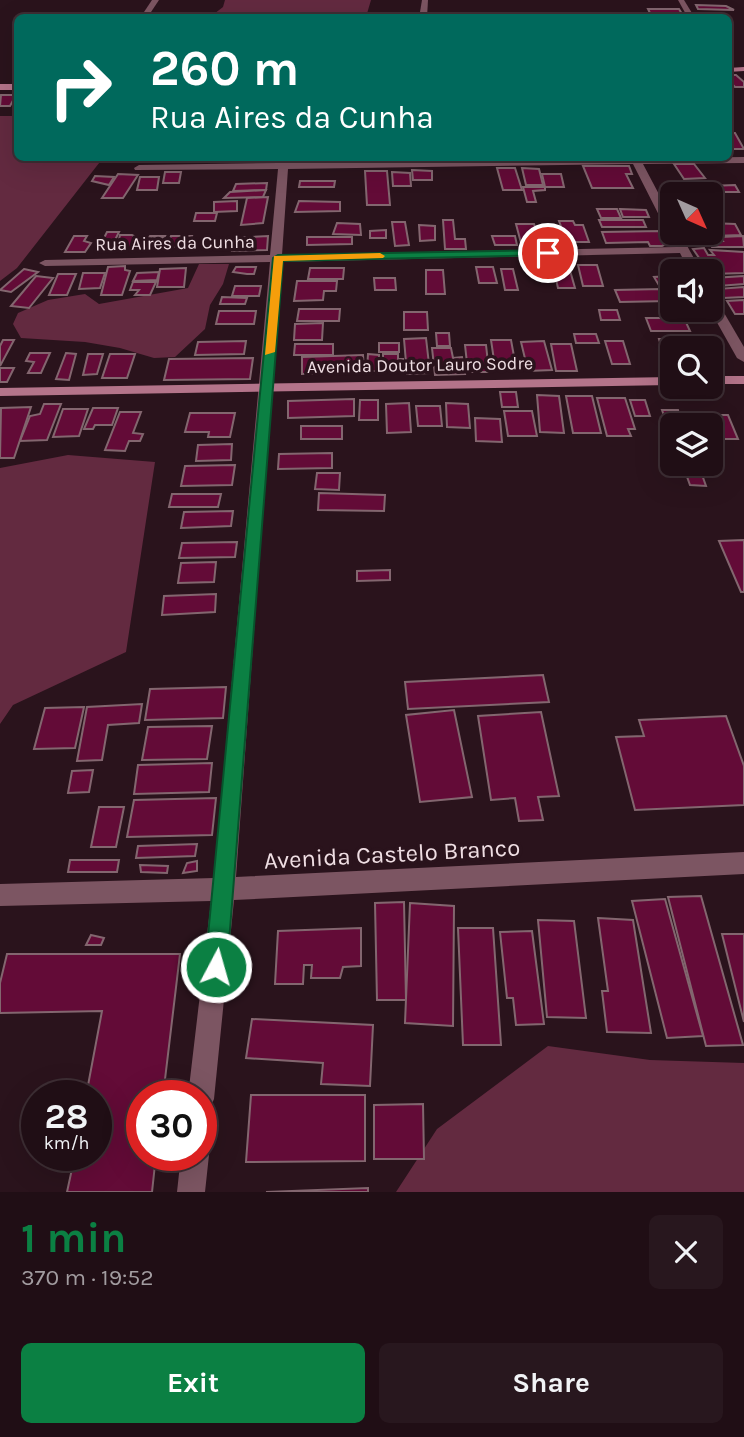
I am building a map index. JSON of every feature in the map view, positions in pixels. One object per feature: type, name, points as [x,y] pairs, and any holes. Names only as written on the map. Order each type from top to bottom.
[{"type":"street","points":[[139,168],[284,162],[401,161]]},
{"type":"street","points":[[637,161],[660,206]]},
{"type":"street","points":[[203,1080],[225,889],[284,162]]},
{"type":"street","points":[[680,245],[688,259]]},
{"type":"street","name":"Rua Aires da Cunha","points":[[45,263],[683,250]]},
{"type":"street","points":[[723,322],[744,358]]},
{"type":"street","points":[[723,380],[744,380]]},
{"type":"street","name":"Avenida Doutor Lauro Sodre","points":[[0,392],[660,381]]},
{"type":"street","name":"Avenida Castelo Branco","points":[[0,895],[225,889],[744,863]]},
{"type":"street","points":[[191,1192],[193,1171]]},
{"type":"shaded area","points":[[225,0],[371,0],[367,14],[214,14],[223,7]]},
{"type":"shaded area","points":[[0,116],[14,116],[14,161],[101,161],[17,268],[0,281]]},
{"type":"shaded area","points":[[199,264],[229,264],[223,284],[210,305],[205,329],[175,357],[154,358],[85,342],[21,338],[13,324],[18,313],[48,300],[85,294],[99,304],[188,288]]},
{"type":"shaded area","points":[[68,455],[155,462],[126,652],[13,705],[0,724],[0,468]]},
{"type":"shaded area","points":[[548,1046],[650,1060],[744,1063],[744,1192],[396,1192],[437,1129]]},
{"type":"building","points":[[696,5],[726,6],[734,10],[698,9]]},
{"type":"building","points":[[648,9],[679,9],[682,14],[650,13]]},
{"type":"building","points":[[732,75],[744,82],[744,87],[735,87],[732,84]]},
{"type":"building","points":[[1,95],[14,95],[10,106],[0,106]]},
{"type":"building","points":[[732,133],[735,133],[744,149],[732,149]]},
{"type":"building","points":[[674,164],[694,164],[705,178],[684,179]]},
{"type":"building","points":[[583,166],[629,166],[632,174],[626,174],[633,188],[592,188]]},
{"type":"building","points":[[497,168],[515,168],[522,190],[503,190]]},
{"type":"building","points":[[522,168],[539,169],[543,185],[526,185]]},
{"type":"building","points":[[412,170],[432,171],[432,180],[413,180]]},
{"type":"building","points":[[365,171],[387,171],[390,205],[367,205]]},
{"type":"building","points":[[165,172],[181,172],[179,183],[163,183]]},
{"type":"building","points":[[392,172],[410,173],[411,186],[393,186]]},
{"type":"building","points":[[118,174],[138,175],[123,198],[102,198]]},
{"type":"building","points":[[542,174],[561,174],[564,187],[545,187]]},
{"type":"building","points":[[95,176],[114,177],[109,185],[92,181]]},
{"type":"building","points":[[140,177],[159,177],[157,190],[137,190]]},
{"type":"building","points":[[300,181],[335,181],[334,187],[299,187]]},
{"type":"building","points":[[267,183],[266,190],[233,191],[236,184]]},
{"type":"building","points":[[723,185],[735,185],[739,192],[723,192]]},
{"type":"building","points":[[523,187],[545,187],[545,190],[533,191],[536,202],[527,202]]},
{"type":"building","points":[[266,190],[263,197],[224,198],[230,192]]},
{"type":"building","points":[[268,197],[263,223],[241,225],[247,198]]},
{"type":"building","points":[[237,201],[237,211],[214,212],[214,202]]},
{"type":"building","points":[[299,201],[340,202],[340,211],[295,212]]},
{"type":"building","points":[[597,209],[617,209],[621,218],[601,218]]},
{"type":"building","points":[[620,209],[646,210],[649,217],[623,217]]},
{"type":"building","points":[[196,213],[217,213],[215,221],[194,221]]},
{"type":"building","points":[[443,220],[453,220],[455,239],[465,239],[466,249],[445,249]]},
{"type":"building","points":[[599,220],[643,220],[646,227],[602,227]]},
{"type":"building","points":[[559,221],[573,221],[575,225],[583,225],[589,242],[567,242]]},
{"type":"building","points":[[392,222],[405,222],[409,245],[395,246]]},
{"type":"building","points":[[337,223],[360,224],[361,235],[333,234]]},
{"type":"building","points":[[516,224],[534,224],[540,242],[521,243]]},
{"type":"building","points":[[723,224],[735,224],[741,235],[723,236]]},
{"type":"building","points":[[419,225],[435,226],[435,240],[420,241]]},
{"type":"building","points":[[386,230],[386,238],[370,238],[370,231]]},
{"type":"building","points":[[541,231],[559,231],[563,244],[545,244]]},
{"type":"building","points":[[660,231],[660,245],[664,245],[650,246],[648,242],[606,243],[602,232]]},
{"type":"building","points":[[107,232],[119,232],[111,248],[99,248]]},
{"type":"building","points":[[120,235],[138,238],[135,249],[117,249]]},
{"type":"building","points":[[74,236],[87,236],[84,241],[91,243],[85,252],[65,252]]},
{"type":"building","points":[[150,236],[165,236],[158,250],[141,250]]},
{"type":"building","points":[[171,236],[192,236],[189,247],[167,247]]},
{"type":"building","points":[[268,236],[267,250],[232,251],[234,238]]},
{"type":"building","points":[[492,236],[515,236],[517,245],[495,245]]},
{"type":"building","points":[[743,236],[744,247],[712,247],[711,245],[723,245],[723,237]]},
{"type":"building","points":[[150,237],[163,237],[157,249],[145,249]]},
{"type":"building","points":[[307,237],[352,237],[352,244],[307,245]]},
{"type":"building","points":[[704,248],[708,255],[714,255],[710,250],[744,252],[744,273],[723,274],[723,259],[700,259],[693,249]]},
{"type":"building","points":[[578,265],[597,265],[603,286],[583,286]]},
{"type":"building","points":[[125,266],[125,270],[130,271],[122,295],[101,295],[108,267]]},
{"type":"building","points":[[236,267],[256,267],[254,274],[247,274],[233,272]]},
{"type":"building","points":[[476,267],[493,267],[497,283],[479,283]]},
{"type":"building","points":[[553,267],[569,267],[575,288],[558,288]]},
{"type":"building","points":[[186,268],[184,287],[157,287],[160,269]]},
{"type":"building","points":[[310,268],[344,268],[343,279],[308,279]]},
{"type":"building","points":[[24,269],[38,272],[11,292],[0,290]]},
{"type":"building","points":[[501,269],[513,269],[518,290],[505,290]]},
{"type":"building","points":[[426,270],[443,270],[445,294],[426,294]]},
{"type":"building","points":[[159,272],[157,280],[133,281],[137,273]]},
{"type":"building","points":[[83,273],[105,273],[100,288],[79,289]]},
{"type":"building","points":[[58,274],[76,274],[67,295],[49,295]]},
{"type":"building","points":[[36,276],[53,278],[29,308],[11,306]]},
{"type":"building","points":[[744,276],[744,284],[723,286],[723,277]]},
{"type":"building","points":[[654,277],[660,277],[660,287]]},
{"type":"building","points":[[374,278],[395,278],[396,290],[375,290]]},
{"type":"building","points":[[297,281],[337,281],[336,291],[324,291],[323,300],[294,301]]},
{"type":"building","points":[[133,282],[156,282],[150,295],[135,295],[139,290],[130,290]]},
{"type":"building","points":[[235,286],[261,286],[259,296],[232,296]]},
{"type":"building","points":[[744,287],[744,297],[723,298],[723,289]]},
{"type":"building","points":[[660,289],[660,301],[620,302],[615,290]]},
{"type":"building","points":[[222,297],[247,298],[245,304],[220,304]]},
{"type":"building","points":[[744,300],[744,314],[735,314],[727,301]]},
{"type":"building","points":[[299,309],[340,309],[339,321],[297,321]]},
{"type":"building","points":[[599,310],[617,310],[620,320],[601,320]]},
{"type":"building","points":[[219,311],[256,311],[254,324],[216,324]]},
{"type":"building","points":[[404,312],[427,312],[428,330],[404,330]]},
{"type":"building","points":[[646,318],[660,318],[660,322],[686,322],[690,331],[651,331]]},
{"type":"building","points":[[323,323],[322,340],[294,340],[295,324]]},
{"type":"building","points":[[436,333],[449,333],[450,346],[437,346]]},
{"type":"building","points":[[574,334],[596,334],[599,343],[576,343]]},
{"type":"building","points":[[426,338],[430,373],[407,374],[404,339]]},
{"type":"building","points":[[3,340],[14,340],[0,366],[0,346]]},
{"type":"building","points":[[491,340],[511,340],[516,367],[495,367]]},
{"type":"building","points":[[246,341],[244,354],[195,355],[198,342]]},
{"type":"building","points":[[544,341],[552,370],[528,371],[521,342]]},
{"type":"building","points":[[605,341],[623,341],[630,364],[612,364]]},
{"type":"building","points":[[379,343],[399,343],[399,352],[379,352]]},
{"type":"building","points":[[295,344],[333,344],[333,355],[294,355]]},
{"type":"building","points":[[551,344],[571,344],[577,371],[556,371]]},
{"type":"building","points":[[465,345],[486,345],[489,372],[468,372]]},
{"type":"building","points":[[432,348],[451,348],[453,358],[462,357],[465,374],[435,375]]},
{"type":"building","points":[[30,353],[50,353],[41,373],[28,373],[34,362],[26,361]]},
{"type":"building","points":[[66,353],[76,354],[69,380],[56,379]]},
{"type":"building","points":[[88,354],[103,354],[97,374],[83,375]]},
{"type":"building","points":[[110,354],[135,354],[127,378],[102,378]]},
{"type":"building","points":[[368,354],[379,355],[379,371],[367,371]]},
{"type":"building","points":[[383,354],[398,354],[398,359],[403,359],[403,368],[383,368]]},
{"type":"building","points":[[363,355],[364,371],[302,374],[302,357]]},
{"type":"building","points":[[253,358],[250,379],[164,380],[169,359]]},
{"type":"building","points":[[0,368],[14,368],[7,382],[0,382]]},
{"type":"building","points":[[500,392],[516,392],[518,407],[502,407]]},
{"type":"building","points":[[537,395],[559,396],[564,433],[540,432]]},
{"type":"building","points":[[566,396],[592,396],[601,433],[573,433]]},
{"type":"building","points":[[597,398],[625,398],[635,429],[628,429],[631,436],[607,436]]},
{"type":"building","points":[[354,399],[354,416],[288,418],[288,401]]},
{"type":"building","points":[[360,400],[378,400],[378,420],[359,420]]},
{"type":"building","points":[[630,400],[645,400],[650,416],[635,416]]},
{"type":"building","points":[[409,403],[411,432],[387,433],[386,404]]},
{"type":"building","points":[[446,403],[468,404],[470,428],[447,427]]},
{"type":"building","points":[[44,404],[61,404],[47,440],[20,441],[30,416],[40,414]]},
{"type":"building","points":[[416,406],[440,406],[442,426],[418,426]]},
{"type":"building","points":[[31,407],[14,458],[0,458],[1,408]]},
{"type":"building","points":[[93,408],[118,408],[112,425],[95,425],[93,429],[84,429]]},
{"type":"building","points":[[63,409],[88,409],[79,436],[53,437]]},
{"type":"building","points":[[662,410],[678,410],[679,413],[663,413]]},
{"type":"building","points":[[504,411],[532,411],[537,436],[508,436]]},
{"type":"building","points":[[120,412],[141,412],[133,433],[143,434],[140,441],[129,441],[125,451],[105,450]]},
{"type":"building","points":[[190,413],[235,413],[230,437],[208,437],[209,432],[185,432]]},
{"type":"building","points":[[723,415],[728,415],[738,439],[723,439]]},
{"type":"building","points":[[475,418],[500,419],[502,442],[476,441]]},
{"type":"building","points":[[301,426],[342,426],[342,439],[301,439]]},
{"type":"building","points":[[232,444],[231,460],[196,461],[198,445]]},
{"type":"building","points":[[332,453],[332,468],[278,469],[279,454]]},
{"type":"building","points":[[235,465],[232,485],[181,486],[185,466]]},
{"type":"building","points":[[317,473],[340,473],[339,490],[315,489]]},
{"type":"building","points":[[687,476],[702,476],[706,486],[690,485]]},
{"type":"building","points":[[319,493],[385,495],[384,511],[318,510]]},
{"type":"building","points":[[172,494],[221,494],[218,507],[169,507]]},
{"type":"building","points":[[233,511],[231,526],[181,528],[184,512]]},
{"type":"building","points":[[744,540],[744,592],[741,592],[719,541]]},
{"type":"building","points":[[237,542],[235,557],[179,558],[182,543]]},
{"type":"building","points":[[216,562],[214,582],[178,583],[181,563]]},
{"type":"building","points":[[390,570],[390,580],[357,581],[357,571]]},
{"type":"building","points":[[216,594],[215,612],[162,615],[164,596]]},
{"type":"building","points":[[543,675],[549,702],[408,709],[405,682]]},
{"type":"building","points":[[226,687],[223,718],[145,720],[150,689]]},
{"type":"building","points":[[142,704],[139,723],[108,725],[102,760],[77,761],[87,707]]},
{"type":"building","points":[[84,707],[75,748],[34,749],[45,708]]},
{"type":"building","points":[[454,710],[472,797],[420,802],[406,715]]},
{"type":"building","points":[[541,712],[559,796],[538,797],[543,820],[519,821],[515,798],[491,800],[478,716]]},
{"type":"building","points":[[726,716],[744,766],[744,805],[635,810],[616,737],[644,736],[639,720]]},
{"type":"building","points":[[212,726],[207,759],[142,760],[148,727]]},
{"type":"building","points":[[212,763],[209,792],[134,794],[138,765]]},
{"type":"building","points":[[93,770],[89,792],[68,793],[72,771]]},
{"type":"building","points":[[216,798],[212,835],[127,837],[134,800]]},
{"type":"building","points":[[99,807],[124,807],[116,847],[91,847]]},
{"type":"building","points":[[197,844],[195,856],[136,858],[138,846]]},
{"type":"building","points":[[70,860],[119,860],[117,872],[68,872]]},
{"type":"building","points":[[197,861],[197,871],[183,873],[187,863]]},
{"type":"building","points":[[140,865],[168,866],[167,873],[141,872]]},
{"type":"building","points":[[701,896],[743,1045],[706,1046],[668,897]]},
{"type":"building","points":[[665,899],[703,1036],[667,1038],[632,901]]},
{"type":"building","points":[[404,902],[406,1000],[377,1000],[375,903]]},
{"type":"building","points":[[410,903],[454,906],[453,1026],[405,1023]]},
{"type":"building","points":[[598,918],[633,920],[651,1033],[607,1032],[602,991],[608,991]]},
{"type":"building","points":[[538,920],[574,921],[586,1018],[547,1017]]},
{"type":"building","points":[[361,928],[361,966],[343,967],[340,978],[311,978],[312,965],[304,965],[303,984],[275,984],[278,931]]},
{"type":"building","points":[[458,928],[493,928],[501,1045],[463,1045]]},
{"type":"building","points":[[532,931],[544,1024],[516,1025],[513,998],[507,998],[500,932]]},
{"type":"building","points":[[722,934],[744,934],[744,1022]]},
{"type":"building","points":[[91,935],[104,938],[101,945],[86,945]]},
{"type":"building","points":[[7,954],[180,954],[165,1080],[126,1080],[126,1171],[154,1171],[152,1192],[67,1192],[72,1171],[112,1171],[112,1080],[89,1080],[102,1011],[0,1013],[0,983]]},
{"type":"building","points":[[252,1019],[373,1025],[370,1086],[321,1084],[323,1063],[246,1058]]},
{"type":"building","points":[[251,1095],[365,1095],[365,1161],[246,1162]]},
{"type":"building","points":[[423,1104],[424,1159],[374,1159],[374,1105]]},
{"type":"building","points":[[368,1188],[368,1192],[266,1192]]},
{"type":"slow traffic","points":[[269,352],[278,258],[380,256]]},
{"type":"route","points":[[216,967],[225,889],[278,258],[548,253]]}]
